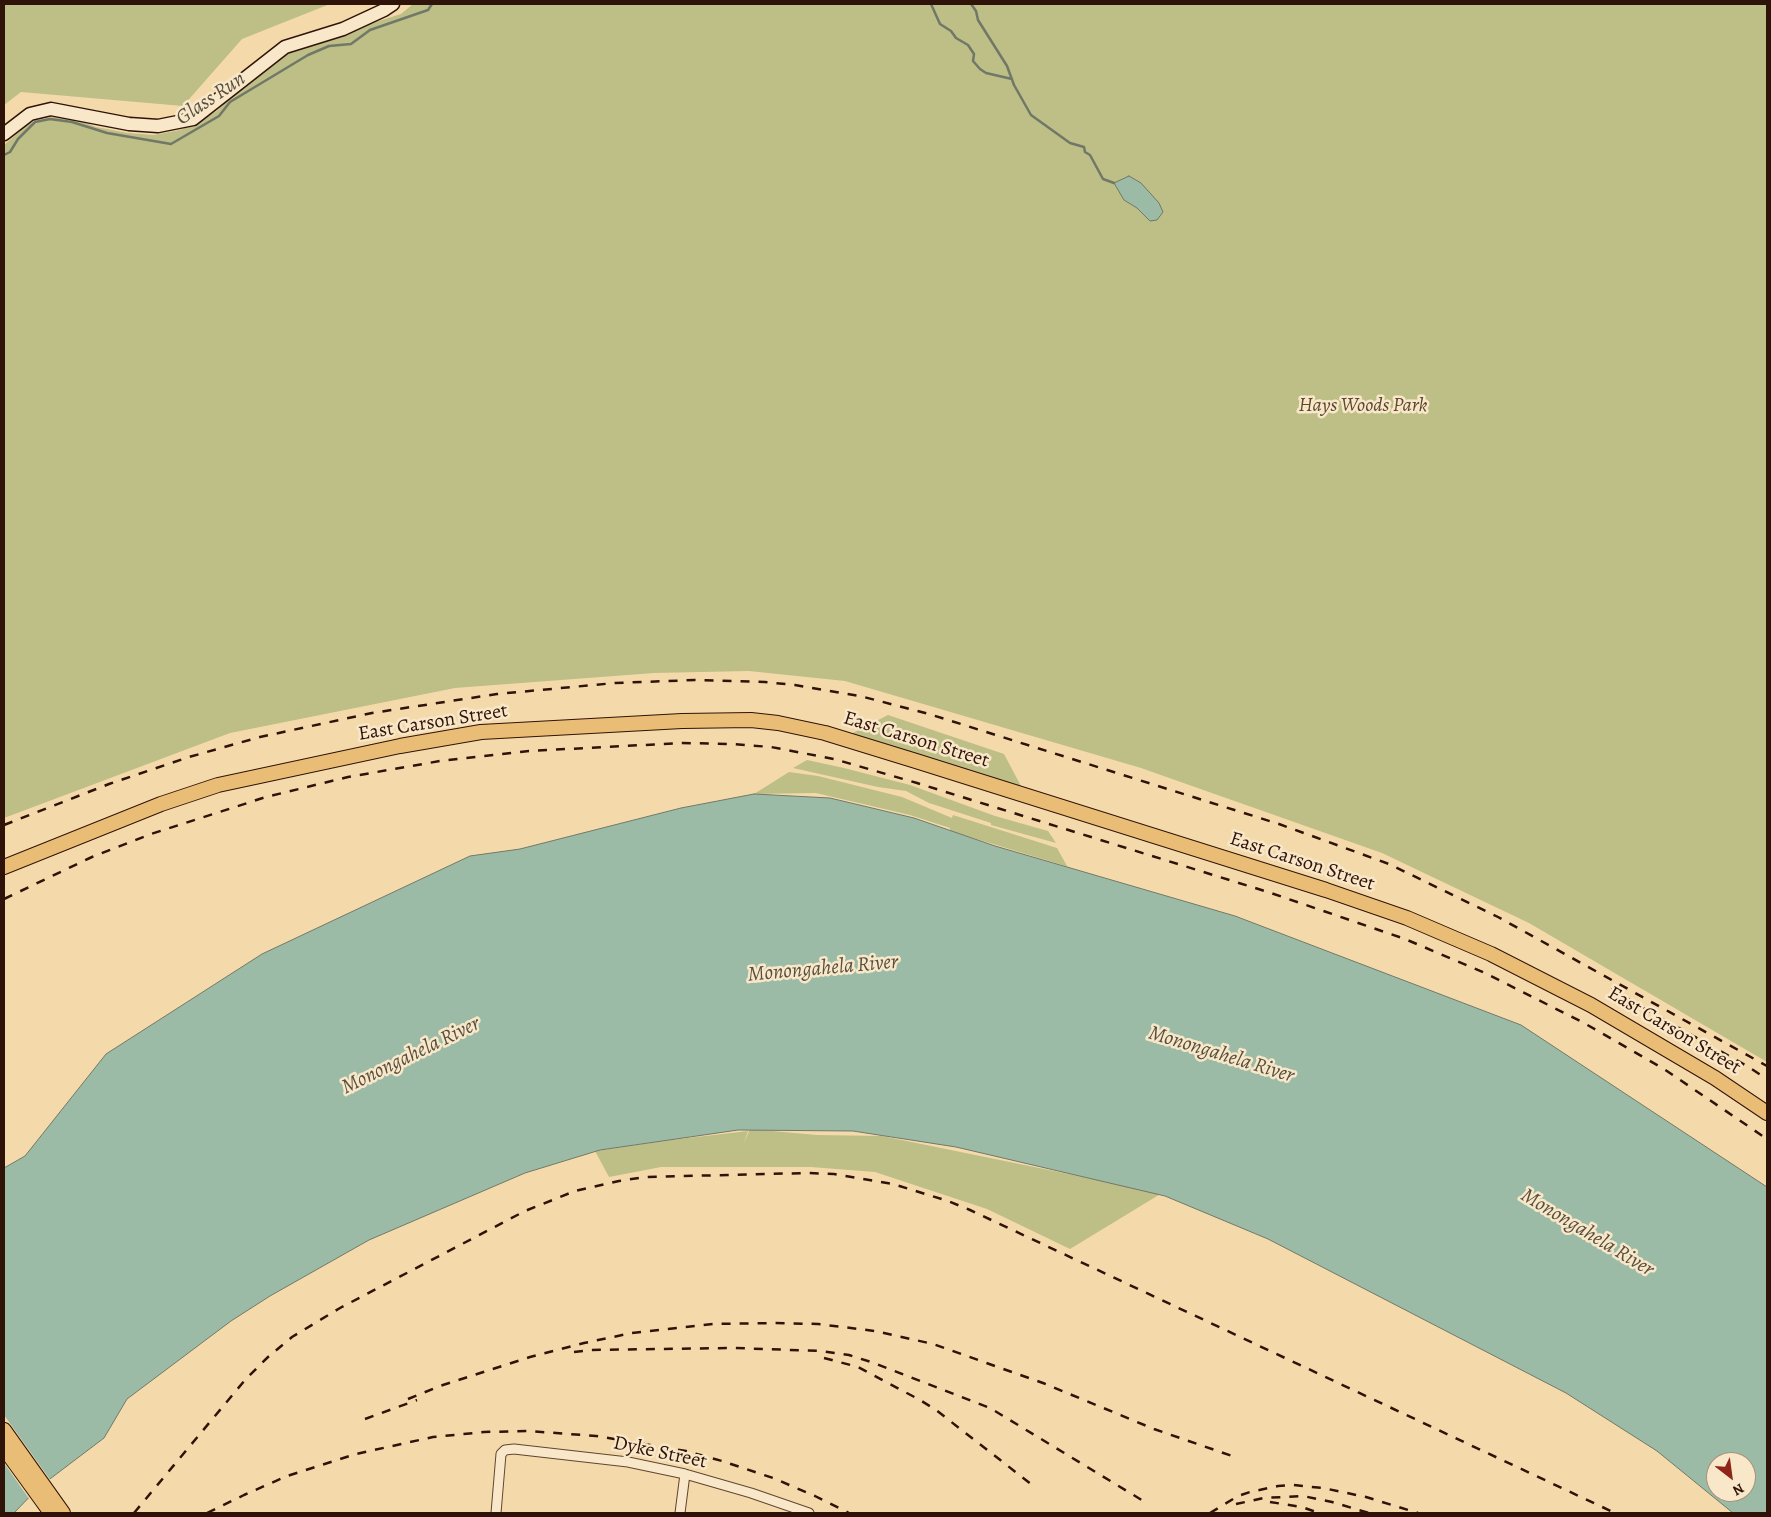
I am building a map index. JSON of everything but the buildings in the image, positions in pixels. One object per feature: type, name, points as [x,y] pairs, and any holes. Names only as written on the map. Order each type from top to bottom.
[{"type":"main road","points":[[4,134],[30,114],[51,108],[129,124],[158,126],[193,119],[285,46],[344,29],[393,4]]},
{"type":"main road","name":"East Carson Street","points":[[4,868],[161,804],[218,785],[400,746],[481,732],[682,721],[752,720],[778,723],[825,733],[916,760],[1326,890],[1407,918],[1491,954],[1592,1005],[1716,1078],[1767,1113]]},
{"type":"main road","points":[[4,1430],[63,1513]]},
{"type":"main road","points":[[4,1448],[51,1513]]},
{"type":"street","name":"Dyke Street","points":[[496,1513],[501,1454],[505,1450],[514,1449],[628,1462],[684,1474],[751,1493],[809,1513]]},
{"type":"street","points":[[680,1513],[684,1474]]},
{"type":"green space","points":[[4,4],[330,4],[242,39],[183,106],[21,92],[4,105]]},
{"type":"green space","name":"Hays Woods Park","points":[[413,4],[1767,4],[1767,1062],[1529,923],[1382,853],[1141,768],[845,681],[749,671],[654,673],[455,688],[230,733],[4,818],[4,145],[26,126],[35,121],[56,116],[78,120],[96,127],[128,133],[154,135],[180,130],[218,110],[281,52],[401,14]]},
{"type":"green space","points":[[888,715],[1004,754],[1022,788],[851,734]]},
{"type":"green space","points":[[807,760],[910,785],[995,816],[1048,831],[1056,843],[991,825],[991,823],[929,803],[906,791],[878,787],[793,768]]},
{"type":"green space","points":[[789,772],[818,776],[902,797],[952,818],[953,815],[1057,848],[1069,867],[950,831],[950,828],[910,815],[816,793],[754,794]]},
{"type":"green space","points":[[750,1129],[817,1135],[882,1136],[1162,1193],[1070,1249],[987,1209],[875,1172],[811,1167],[661,1167],[609,1177],[595,1151],[748,1131],[744,1143]]},
{"type":"water","points":[[1129,176],[1141,183],[1159,203],[1163,212],[1157,220],[1150,221],[1137,208],[1124,200],[1114,183]]},
{"type":"water","name":"Monongahela River","points":[[754,794],[830,798],[914,818],[995,846],[1235,916],[1521,1025],[1767,1187],[1767,1513],[1733,1513],[1720,1502],[1756,1502],[1756,1452],[1706,1452],[1706,1491],[1657,1451],[1566,1393],[1268,1239],[1165,1196],[956,1147],[853,1131],[738,1130],[600,1150],[525,1173],[369,1240],[270,1296],[231,1321],[127,1399],[104,1438],[38,1488],[14,1513],[4,1513],[4,1168],[25,1156],[106,1054],[262,954],[470,856],[520,849],[681,808]]},
{"type":"pier","points":[[4,1415],[51,1481],[30,1500],[4,1463]]},
{"type":"waterway","name":"Glass Run","points":[[4,155],[10,152],[18,139],[35,122],[50,119],[72,122],[107,133],[171,144],[219,116],[230,102],[308,55],[329,46],[351,44],[370,30],[428,10],[432,4]]},
{"type":"waterway","points":[[931,4],[940,24],[951,31],[956,38],[968,45],[974,54],[973,61],[980,69],[986,73],[1012,79]]},
{"type":"waterway","points":[[971,4],[976,11],[978,20],[1007,66],[1014,85],[1031,115],[1070,143],[1084,147],[1085,152],[1090,155],[1103,179],[1114,183]]},
{"type":"railway","points":[[4,825],[109,784],[189,757],[260,737],[372,713],[497,694],[615,683],[695,680],[795,685],[860,696],[929,714],[1279,824],[1389,864],[1498,917],[1767,1066]]},
{"type":"railway","points":[[4,899],[92,857],[151,834],[266,797],[348,777],[440,761],[529,751],[682,743],[771,747],[834,759],[917,783],[1268,892],[1405,939],[1485,973],[1584,1023],[1664,1069],[1767,1139]]},
{"type":"railway","points":[[1612,988],[1636,1004],[1767,1079]]},
{"type":"railway","points":[[134,1513],[245,1380],[292,1337],[340,1308],[525,1211],[575,1191],[645,1177],[808,1173],[834,1174],[893,1184],[970,1210],[1615,1513]]},
{"type":"railway","points":[[408,1399],[440,1386],[530,1357],[632,1333],[713,1324],[818,1324],[875,1331],[933,1344],[1043,1383],[1154,1429],[1238,1458]]},
{"type":"railway","points":[[574,1352],[591,1350],[735,1348],[821,1351],[849,1355],[990,1408],[1145,1502]]},
{"type":"railway","points":[[824,1358],[858,1367],[920,1400],[936,1410],[1031,1484]]},
{"type":"railway","points":[[365,1419],[417,1400]]},
{"type":"railway","points":[[207,1513],[287,1476],[356,1454],[433,1437],[484,1432],[529,1431],[596,1436],[686,1451],[773,1478],[849,1513]]},
{"type":"railway","points":[[1210,1513],[1238,1496],[1278,1486],[1293,1485],[1323,1488],[1366,1497],[1418,1513]]},
{"type":"railway","points":[[1236,1504],[1264,1498],[1303,1496],[1369,1513]]},
{"type":"railway","points":[[1270,1502],[1302,1507],[1319,1513]]}]
